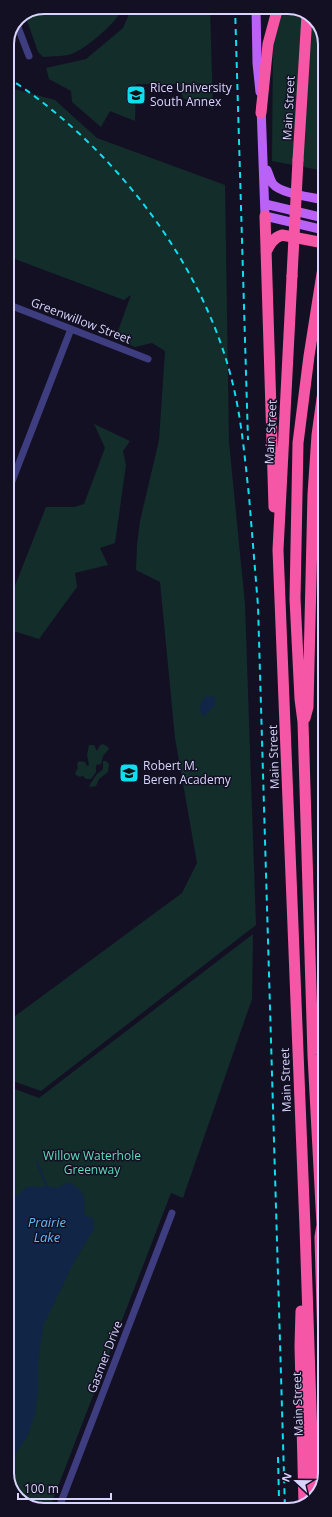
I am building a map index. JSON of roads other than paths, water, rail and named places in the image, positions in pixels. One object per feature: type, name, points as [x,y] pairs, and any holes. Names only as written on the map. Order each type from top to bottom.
[{"type":"highway","points":[[262,113],[268,44],[276,14]]},
{"type":"highway","name":"Main Street","points":[[307,21],[298,160],[278,568],[305,1226],[314,1488]]},
{"type":"highway","points":[[265,216],[274,519],[278,568]]},
{"type":"highway","points":[[266,252],[271,242],[276,237],[282,235],[318,242]]},
{"type":"highway","points":[[318,297],[298,442],[295,600],[300,699],[303,722],[313,1035],[318,1141]]},
{"type":"highway","points":[[303,722],[308,707],[313,494],[318,435]]},
{"type":"highway","points":[[304,1498],[300,1346],[305,1226]]},
{"type":"main road","points":[[256,14],[262,113],[265,216],[318,229]]},
{"type":"main road","points":[[264,161],[271,183],[278,188],[288,192],[318,199]]},
{"type":"main road","points":[[265,204],[318,217]]},
{"type":"street","points":[[19,29],[29,56]]},
{"type":"street","name":"Greenwillow Street","points":[[14,307],[148,359]]},
{"type":"street","points":[[14,476],[71,329]]},
{"type":"street","name":"Gasmer Drive","points":[[61,1503],[172,1213]]},
{"type":"water","points":[[206,696],[215,697],[216,700],[214,704],[216,706],[203,717],[201,711],[199,710],[202,701]]},
{"type":"water","name":"Prairie Lake","points":[[68,1182],[81,1191],[85,1203],[84,1215],[93,1218],[94,1229],[74,1262],[43,1326],[38,1364],[38,1391],[35,1414],[27,1437],[14,1456],[14,1197],[27,1187],[47,1186],[57,1188]]},
{"type":"waterway","points":[[37,1162],[47,1187]]},
{"type":"railway","points":[[235,14],[248,440]]},
{"type":"railway","points":[[14,82],[46,105],[83,137],[118,173],[150,212],[178,254],[202,298],[221,343],[237,402],[249,496],[258,606],[285,1503]]},
{"type":"railway","points":[[278,1457],[279,1499]]},
{"type":"place","name":"Rice University South Annex","points":[[136,95]]},
{"type":"place","name":"Robert M. Beren Academy","points":[[129,773]]},
{"type":"park label","name":"Willow Waterhole Greenway","points":[[92,1163]]}]
